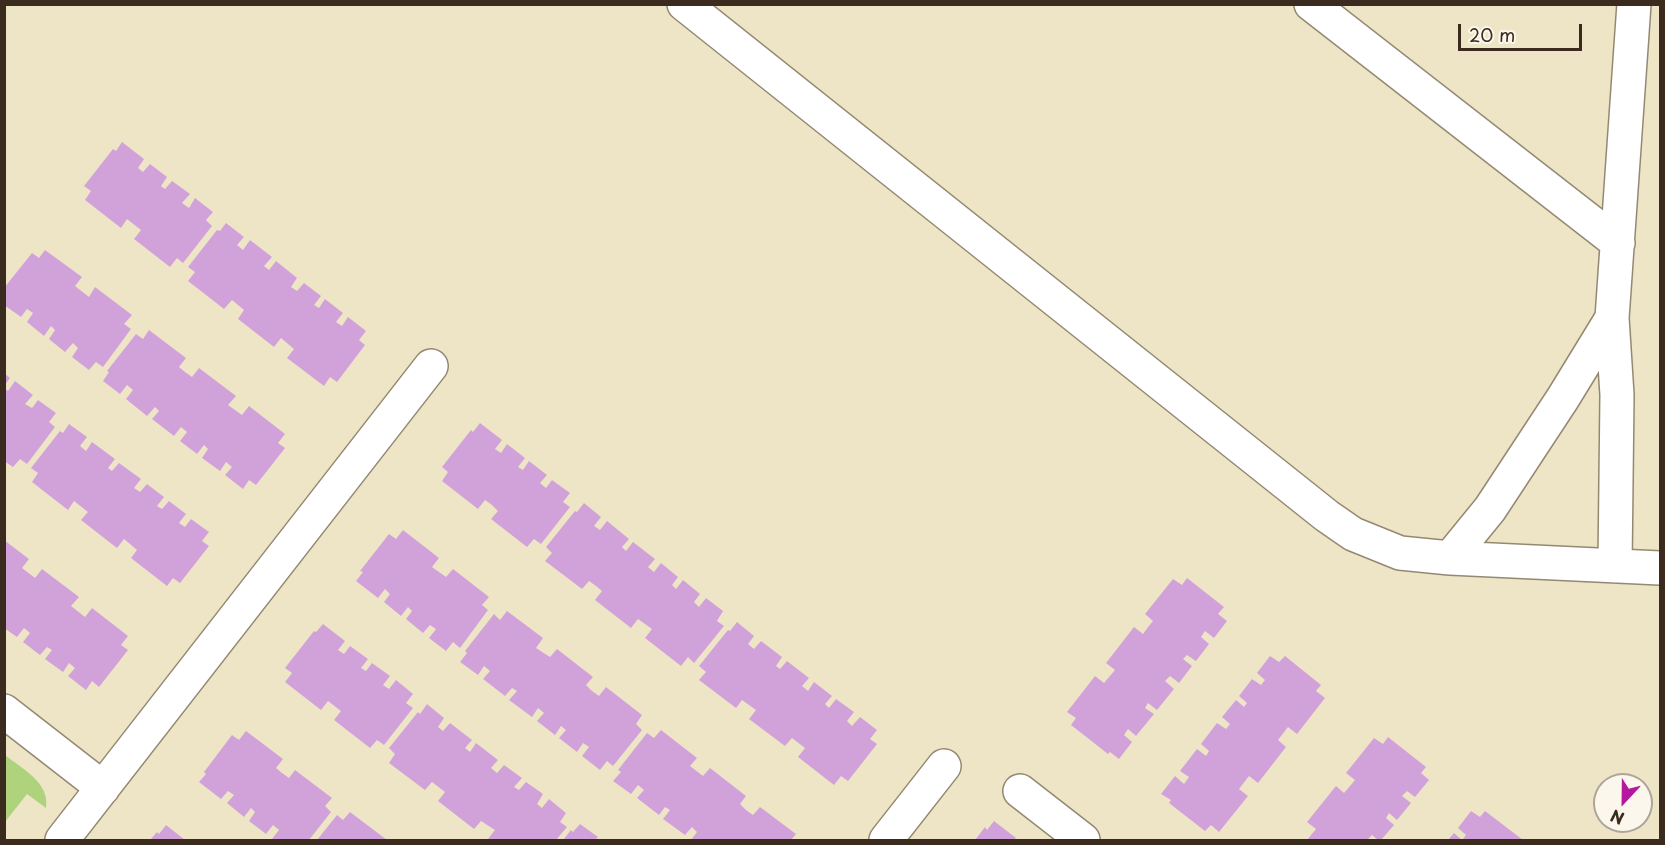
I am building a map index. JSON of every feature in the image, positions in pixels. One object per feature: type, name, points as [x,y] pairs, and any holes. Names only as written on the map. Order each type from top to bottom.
[{"type":"street","points":[[684,4],[1327,516],[1353,534],[1400,553],[1450,558],[1660,568]]},
{"type":"street","points":[[1311,4],[1618,243]]},
{"type":"street","points":[[1615,566],[1617,395],[1612,318],[1634,4]]},
{"type":"street","points":[[1450,558],[1490,509],[1612,318]]},
{"type":"street","points":[[62,840],[431,366]]},
{"type":"street","points":[[4,711],[103,788]]},
{"type":"street","points":[[885,840],[944,766]]},
{"type":"street","points":[[1020,791],[1083,840]]},
{"type":"green space","points":[[5,755],[39,783],[44,791],[46,808],[27,794],[5,822]]},
{"type":"building","points":[[122,142],[144,159],[138,168],[143,172],[150,164],[167,177],[161,186],[165,189],[172,181],[190,194],[182,203],[189,208],[195,198],[213,212],[206,220],[212,226],[183,263],[177,258],[170,267],[134,239],[141,230],[127,219],[121,228],[85,200],[91,191],[84,186],[113,149],[116,151]]},
{"type":"building","points":[[226,223],[244,237],[237,245],[243,250],[250,240],[272,257],[264,266],[269,270],[276,261],[297,278],[291,287],[297,291],[304,283],[321,296],[314,305],[319,308],[325,299],[343,313],[336,322],[342,326],[348,317],[366,331],[359,340],[365,345],[337,382],[330,377],[324,386],[287,358],[294,349],[281,338],[274,347],[238,319],[244,310],[232,300],[224,309],[188,281],[195,272],[188,267],[217,230],[220,231]]},
{"type":"building","points":[[45,250],[82,277],[75,286],[89,297],[95,287],[132,315],[124,324],[131,329],[103,367],[96,362],[89,370],[72,357],[78,348],[73,343],[65,352],[49,339],[55,330],[51,326],[44,336],[27,322],[33,313],[27,309],[21,317],[4,305],[4,288],[32,253],[39,258]]},
{"type":"building","points":[[149,330],[186,358],[179,367],[185,372],[192,377],[199,368],[236,396],[228,405],[242,415],[249,406],[285,434],[278,443],[285,448],[256,485],[249,480],[243,489],[225,475],[232,467],[226,462],[220,471],[202,458],[208,449],[204,445],[197,454],[180,441],[187,432],[181,427],[174,436],[152,419],[159,411],[155,407],[147,416],[126,399],[133,390],[127,385],[120,394],[103,381],[109,372],[107,371],[136,334],[143,339]]},
{"type":"building","points":[[4,373],[10,378],[4,386]]},
{"type":"building","points":[[15,381],[33,395],[25,404],[32,408],[38,400],[56,413],[49,422],[55,427],[27,464],[20,459],[13,467],[4,461],[4,388],[8,391]]},
{"type":"building","points":[[480,423],[502,440],[495,449],[501,453],[507,444],[525,458],[518,467],[523,470],[529,461],[547,475],[540,483],[546,488],[552,480],[570,493],[563,502],[570,507],[541,544],[534,539],[527,547],[491,519],[498,511],[492,505],[485,500],[478,509],[442,481],[448,472],[442,467],[471,430],[473,432]]},
{"type":"building","points":[[69,424],[87,437],[80,446],[86,451],[92,442],[115,459],[108,468],[112,471],[119,463],[141,479],[134,488],[140,492],[147,484],[164,497],[157,506],[162,509],[169,501],[186,514],[179,523],[185,527],[191,519],[209,532],[202,541],[209,546],[180,583],[173,578],[167,586],[131,558],[137,550],[124,539],[117,548],[81,520],[88,512],[74,501],[68,510],[32,482],[38,473],[31,468],[60,431],[63,433]]},
{"type":"building","points":[[584,503],[601,517],[594,526],[600,530],[607,521],[629,539],[622,547],[626,551],[633,542],[655,559],[648,567],[654,572],[661,563],[678,577],[672,585],[676,589],[683,580],[700,594],[694,602],[699,607],[706,598],[723,611],[717,621],[724,626],[694,663],[688,657],[681,666],[645,638],[652,629],[638,619],[631,628],[595,600],[602,591],[596,586],[589,581],[582,589],[545,561],[552,553],[546,547]]},
{"type":"building","points":[[403,530],[439,558],[432,567],[446,577],[453,569],[489,597],[482,605],[488,610],[460,648],[453,642],[446,651],[429,638],[436,629],[430,625],[423,633],[406,619],[412,611],[408,607],[401,616],[384,602],[390,594],[385,589],[378,598],[356,581],[363,572],[360,571],[389,534],[396,539]]},
{"type":"building","points":[[4,540],[29,559],[22,568],[35,578],[42,569],[79,597],[71,606],[85,617],[92,608],[128,636],[121,645],[128,650],[99,687],[92,681],[86,690],[68,676],[75,668],[69,663],[63,672],[45,659],[52,650],[47,647],[40,655],[23,642],[30,633],[24,628],[17,637],[4,628]]},
{"type":"building","points":[[1187,578],[1224,607],[1218,614],[1227,621],[1214,638],[1205,631],[1201,637],[1209,644],[1196,661],[1187,655],[1183,659],[1192,666],[1179,683],[1170,676],[1165,681],[1174,689],[1157,710],[1148,703],[1145,708],[1154,714],[1136,736],[1128,729],[1124,735],[1132,742],[1119,759],[1110,752],[1108,754],[1071,725],[1076,718],[1067,712],[1095,676],[1104,683],[1115,670],[1106,663],[1134,627],[1143,634],[1153,621],[1145,614],[1173,579],[1182,585]]},
{"type":"building","points":[[507,611],[543,638],[536,648],[550,657],[557,649],[593,677],[586,685],[592,691],[599,696],[606,687],[642,715],[636,724],[642,730],[613,766],[607,761],[600,770],[582,756],[589,747],[583,743],[577,752],[559,738],[566,730],[561,726],[555,735],[537,721],[544,713],[538,708],[532,717],[509,700],[517,691],[512,688],[505,696],[483,679],[490,671],[484,666],[478,675],[460,662],[467,653],[465,651],[494,614],[500,620]]},
{"type":"building","points":[[737,622],[754,636],[748,644],[754,649],[761,641],[782,657],[776,666],[780,669],[787,661],[809,678],[802,686],[808,691],[814,682],[832,696],[825,704],[829,708],[836,699],[854,712],[847,721],[852,726],[860,717],[877,730],[870,739],[877,744],[848,781],[841,776],[834,785],[798,757],[805,748],[792,738],[785,746],[749,719],[756,710],[742,700],[736,708],[699,680],[706,672],[699,666]]},
{"type":"building","points":[[323,624],[345,641],[338,650],[344,654],[350,646],[368,659],[361,668],[366,671],[372,663],[390,676],[383,685],[389,689],[396,680],[413,694],[406,703],[413,708],[384,745],[377,740],[370,748],[334,720],[341,711],[328,701],[321,710],[285,682],[292,673],[285,668],[314,631],[316,632]]},
{"type":"building","points":[[1270,656],[1279,662],[1285,656],[1321,685],[1316,691],[1325,698],[1297,734],[1288,727],[1278,740],[1286,747],[1258,783],[1249,776],[1239,789],[1248,796],[1219,832],[1211,825],[1205,831],[1169,803],[1171,800],[1161,794],[1175,776],[1184,784],[1189,777],[1180,771],[1197,749],[1206,756],[1209,751],[1201,744],[1217,723],[1226,729],[1230,724],[1222,717],[1236,700],[1244,707],[1247,703],[1239,696],[1252,679],[1261,685],[1265,680],[1257,673]]},
{"type":"building","points":[[427,704],[444,718],[438,727],[443,731],[450,723],[472,740],[465,748],[470,752],[476,743],[498,760],[491,768],[497,773],[504,765],[522,778],[514,787],[519,790],[526,782],[543,794],[537,804],[542,808],[549,799],[566,813],[560,822],[567,827],[556,840],[489,840],[495,830],[481,821],[474,829],[438,801],[445,792],[432,782],[425,790],[389,763],[395,754],[389,748]]},
{"type":"building","points":[[661,730],[697,758],[690,766],[703,776],[710,768],[746,796],[740,804],[746,810],[753,815],[760,807],[796,834],[791,840],[691,840],[697,832],[692,827],[685,835],[663,819],[670,810],[665,807],[659,815],[637,798],[644,790],[638,785],[631,794],[613,781],[621,772],[618,770],[647,733],[654,738]]},
{"type":"building","points":[[246,731],[283,759],[276,768],[282,773],[289,778],[295,770],[332,798],[325,806],[331,812],[309,840],[272,839],[279,830],[273,825],[266,834],[249,821],[255,812],[251,808],[244,817],[227,803],[234,795],[228,791],[221,799],[199,782],[232,735],[239,740]]},
{"type":"building","points":[[1388,737],[1426,767],[1421,773],[1429,780],[1415,797],[1407,791],[1402,796],[1411,803],[1397,820],[1389,813],[1386,818],[1394,825],[1381,840],[1372,835],[1367,840],[1307,840],[1316,829],[1307,822],[1336,786],[1344,793],[1355,780],[1346,773],[1374,738],[1383,744]]},
{"type":"building","points":[[1471,811],[1480,817],[1485,811],[1523,840],[1462,840],[1466,835],[1458,828]]},
{"type":"building","points":[[350,812],[387,840],[317,840],[337,815],[343,820]]},
{"type":"building","points":[[994,821],[1016,838],[1013,840],[975,840],[985,827],[987,830]]},
{"type":"building","points":[[580,824],[598,837],[595,840],[563,840],[571,830],[573,832]]},
{"type":"building","points":[[166,825],[185,840],[150,840]]},
{"type":"building","points":[[1454,833],[1462,840],[1448,840]]}]
